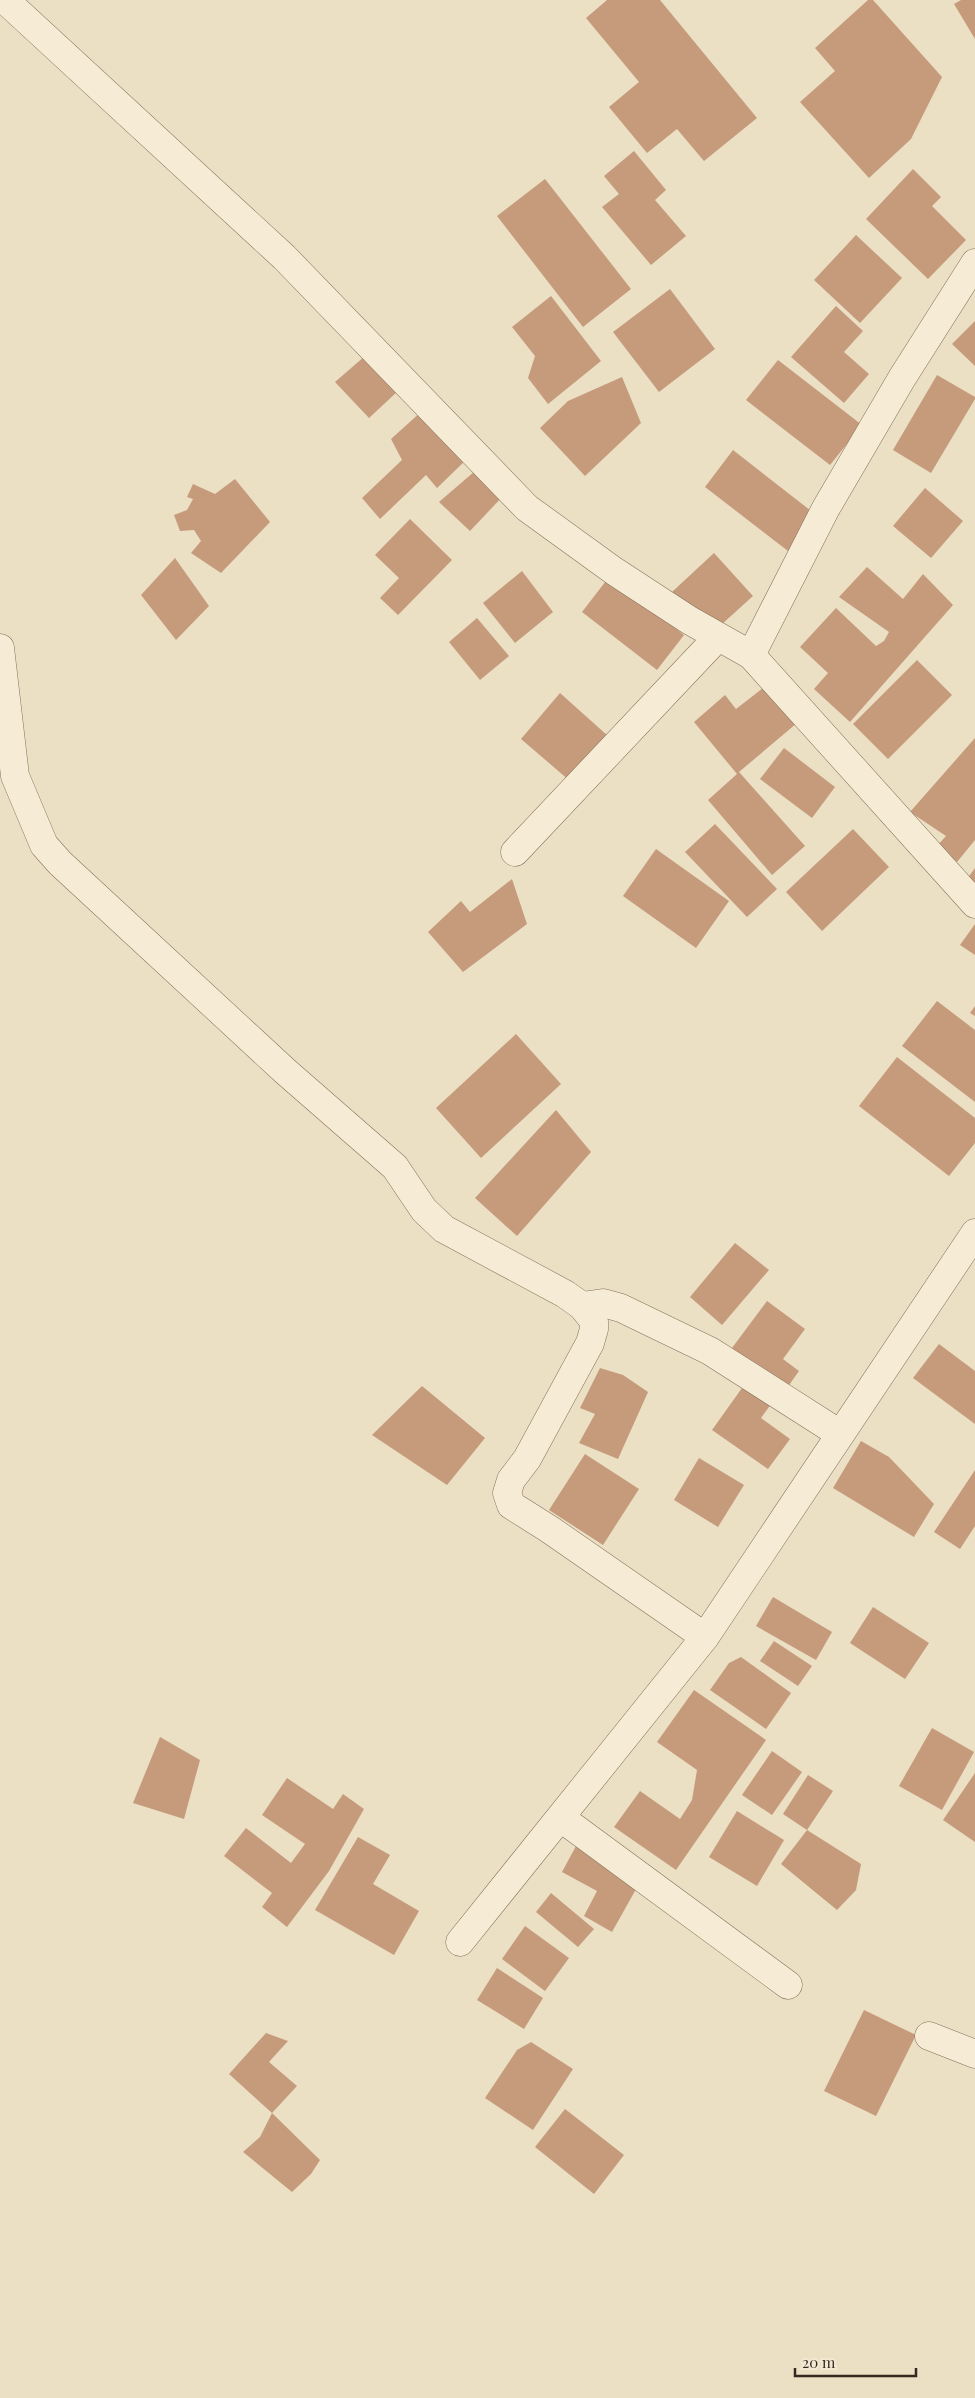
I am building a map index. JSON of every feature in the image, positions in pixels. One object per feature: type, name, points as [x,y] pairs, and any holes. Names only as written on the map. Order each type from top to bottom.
[{"type":"street","points":[[5,0],[284,257],[527,508],[614,571],[718,637],[751,655],[975,904]]},
{"type":"street","points":[[751,655],[826,508],[902,378],[975,263]]},
{"type":"street","points":[[515,852],[718,637]]},
{"type":"street","points":[[0,648],[15,776],[44,845],[96,898],[278,1065],[395,1167],[424,1210],[444,1229],[565,1294],[582,1306],[594,1321],[590,1343],[527,1459],[512,1480],[508,1498],[511,1505],[521,1513],[549,1529],[706,1638]]},
{"type":"street","points":[[460,1942],[706,1638],[975,1233]]},
{"type":"street","points":[[582,1306],[603,1303],[616,1306],[710,1351],[840,1434]]},
{"type":"street","points":[[561,1818],[788,1985]]},
{"type":"street","points":[[929,2036],[975,2054]]},
{"type":"building","points":[[607,0],[660,0],[757,118],[704,161],[677,129],[647,153],[609,107],[639,82],[586,18]]},
{"type":"building","points":[[868,0],[873,0],[942,77],[911,139],[869,178],[800,102],[835,71],[815,48]]},
{"type":"building","points":[[961,0],[975,0],[975,39],[954,4]]},
{"type":"building","points":[[634,151],[666,190],[655,200],[686,236],[651,265],[602,207],[619,194],[604,176]]},
{"type":"building","points":[[913,169],[941,197],[932,206],[966,240],[928,279],[866,219]]},
{"type":"building","points":[[545,179],[631,289],[583,327],[497,216]]},
{"type":"building","points":[[856,235],[902,278],[860,323],[814,280]]},
{"type":"building","points":[[670,289],[715,349],[659,392],[613,332]]},
{"type":"building","points":[[551,296],[601,361],[548,404],[528,378],[535,356],[512,327]]},
{"type":"building","points":[[836,306],[863,331],[844,352],[869,374],[844,403],[791,357]]},
{"type":"building","points":[[975,321],[975,366],[952,344]]},
{"type":"building","points":[[365,356],[398,391],[369,418],[335,382]]},
{"type":"building","points":[[778,360],[862,425],[830,465],[746,400]]},
{"type":"building","points":[[937,375],[975,397],[975,399],[931,473],[893,450]]},
{"type":"building","points":[[622,377],[641,423],[585,476],[540,428],[568,401]]},
{"type":"building","points":[[422,411],[467,459],[437,488],[426,475],[380,519],[362,498],[402,460],[391,439]]},
{"type":"building","points":[[733,450],[815,514],[788,551],[705,487]]},
{"type":"building","points":[[475,471],[505,494],[470,531],[439,502]]},
{"type":"building","points":[[235,479],[270,522],[221,573],[191,553],[201,541],[194,530],[180,531],[174,515],[187,510],[193,499],[187,497],[193,484],[215,494]]},
{"type":"building","points":[[925,488],[963,521],[931,558],[893,526]]},
{"type":"building","points":[[410,519],[452,560],[398,615],[380,598],[399,578],[375,555]]},
{"type":"building","points":[[714,553],[753,596],[721,625],[672,592]]},
{"type":"building","points":[[175,558],[209,606],[176,640],[141,595]]},
{"type":"building","points":[[867,567],[903,599],[923,574],[953,605],[850,722],[814,689],[828,673],[800,647],[836,608],[876,646],[884,641],[889,632],[839,597]]},
{"type":"building","points":[[522,571],[553,612],[515,643],[483,603]]},
{"type":"building","points":[[609,577],[684,635],[657,670],[582,612]]},
{"type":"building","points":[[477,618],[509,656],[480,680],[449,642]]},
{"type":"building","points":[[917,660],[952,695],[888,759],[853,724]]},
{"type":"building","points":[[763,688],[797,723],[739,772],[805,846],[772,875],[708,800],[737,774],[694,722],[725,695],[736,709]]},
{"type":"building","points":[[560,693],[608,736],[570,781],[521,739]]},
{"type":"building","points":[[975,738],[975,840],[957,862],[937,846],[946,836],[910,812]]},
{"type":"building","points":[[784,748],[835,787],[812,818],[760,779]]},
{"type":"building","points":[[715,824],[777,889],[747,917],[685,852]]},
{"type":"building","points":[[853,829],[889,867],[822,931],[786,892]]},
{"type":"building","points":[[656,849],[729,901],[696,948],[623,896]]},
{"type":"building","points":[[975,868],[975,885],[967,879]]},
{"type":"building","points":[[512,879],[527,924],[463,972],[428,932],[461,901],[470,912]]},
{"type":"building","points":[[975,924],[975,955],[960,945]]},
{"type":"building","points":[[937,1001],[975,1030],[975,1102],[902,1046]]},
{"type":"building","points":[[975,1006],[975,1016],[970,1013]]},
{"type":"building","points":[[516,1034],[561,1084],[481,1158],[436,1108]]},
{"type":"building","points":[[897,1057],[975,1118],[975,1143],[949,1176],[859,1106]]},
{"type":"building","points":[[556,1110],[591,1152],[517,1236],[475,1198]]},
{"type":"building","points":[[735,1243],[769,1270],[722,1325],[690,1297]]},
{"type":"building","points":[[767,1301],[805,1329],[783,1359],[799,1371],[787,1388],[732,1348]]},
{"type":"building","points":[[939,1344],[975,1371],[975,1424],[913,1378]]},
{"type":"building","points":[[600,1368],[623,1375],[648,1392],[618,1459],[579,1443],[595,1414],[580,1408]]},
{"type":"building","points":[[747,1381],[774,1400],[761,1418],[790,1439],[768,1469],[712,1430]]},
{"type":"building","points":[[422,1386],[485,1438],[447,1485],[372,1435]]},
{"type":"building","points":[[861,1441],[889,1457],[934,1504],[914,1537],[833,1488]]},
{"type":"building","points":[[585,1454],[639,1489],[603,1545],[549,1510]]},
{"type":"building","points":[[699,1458],[744,1485],[718,1527],[674,1500]]},
{"type":"building","points":[[975,1470],[975,1526],[960,1549],[934,1532]]},
{"type":"building","points":[[773,1597],[832,1632],[816,1660],[756,1626]]},
{"type":"building","points":[[873,1607],[929,1643],[905,1679],[850,1643]]},
{"type":"building","points":[[774,1641],[812,1666],[798,1686],[760,1661]]},
{"type":"building","points":[[741,1657],[791,1693],[766,1729],[710,1690],[729,1663]]},
{"type":"building","points":[[694,1690],[766,1740],[676,1870],[614,1827],[640,1791],[680,1819],[692,1800],[697,1770],[657,1742]]},
{"type":"building","points":[[932,1728],[974,1752],[942,1810],[899,1786]]},
{"type":"building","points":[[160,1737],[200,1760],[184,1819],[133,1803]]},
{"type":"building","points":[[772,1751],[802,1772],[772,1815],[742,1795]]},
{"type":"building","points":[[975,1773],[975,1842],[943,1820]]},
{"type":"building","points":[[808,1775],[833,1791],[807,1830],[783,1814]]},
{"type":"building","points":[[287,1778],[333,1809],[343,1794],[364,1809],[329,1871],[287,1927],[262,1907],[272,1893],[224,1856],[246,1828],[291,1863],[305,1844],[262,1815]]},
{"type":"building","points":[[737,1811],[784,1840],[757,1886],[709,1857]]},
{"type":"building","points":[[807,1830],[861,1864],[856,1890],[837,1910],[781,1864]]},
{"type":"building","points":[[358,1837],[390,1855],[373,1884],[419,1911],[394,1955],[315,1910]]},
{"type":"building","points":[[576,1846],[640,1882],[612,1932],[584,1916],[597,1891],[562,1872]]},
{"type":"building","points":[[551,1893],[594,1929],[578,1947],[536,1912]]},
{"type":"building","points":[[525,1926],[569,1958],[545,1991],[502,1959]]},
{"type":"building","points":[[497,1968],[543,1998],[524,2029],[477,2000]]},
{"type":"building","points":[[864,2010],[916,2035],[876,2116],[824,2091]]},
{"type":"building","points":[[266,2033],[288,2041],[269,2062],[297,2086],[272,2113],[229,2074]]},
{"type":"building","points":[[531,2042],[573,2069],[533,2130],[485,2098],[517,2050]]},
{"type":"building","points":[[565,2109],[624,2155],[594,2194],[535,2147]]},
{"type":"building","points":[[272,2113],[320,2160],[311,2174],[292,2192],[243,2152],[260,2137]]}]
